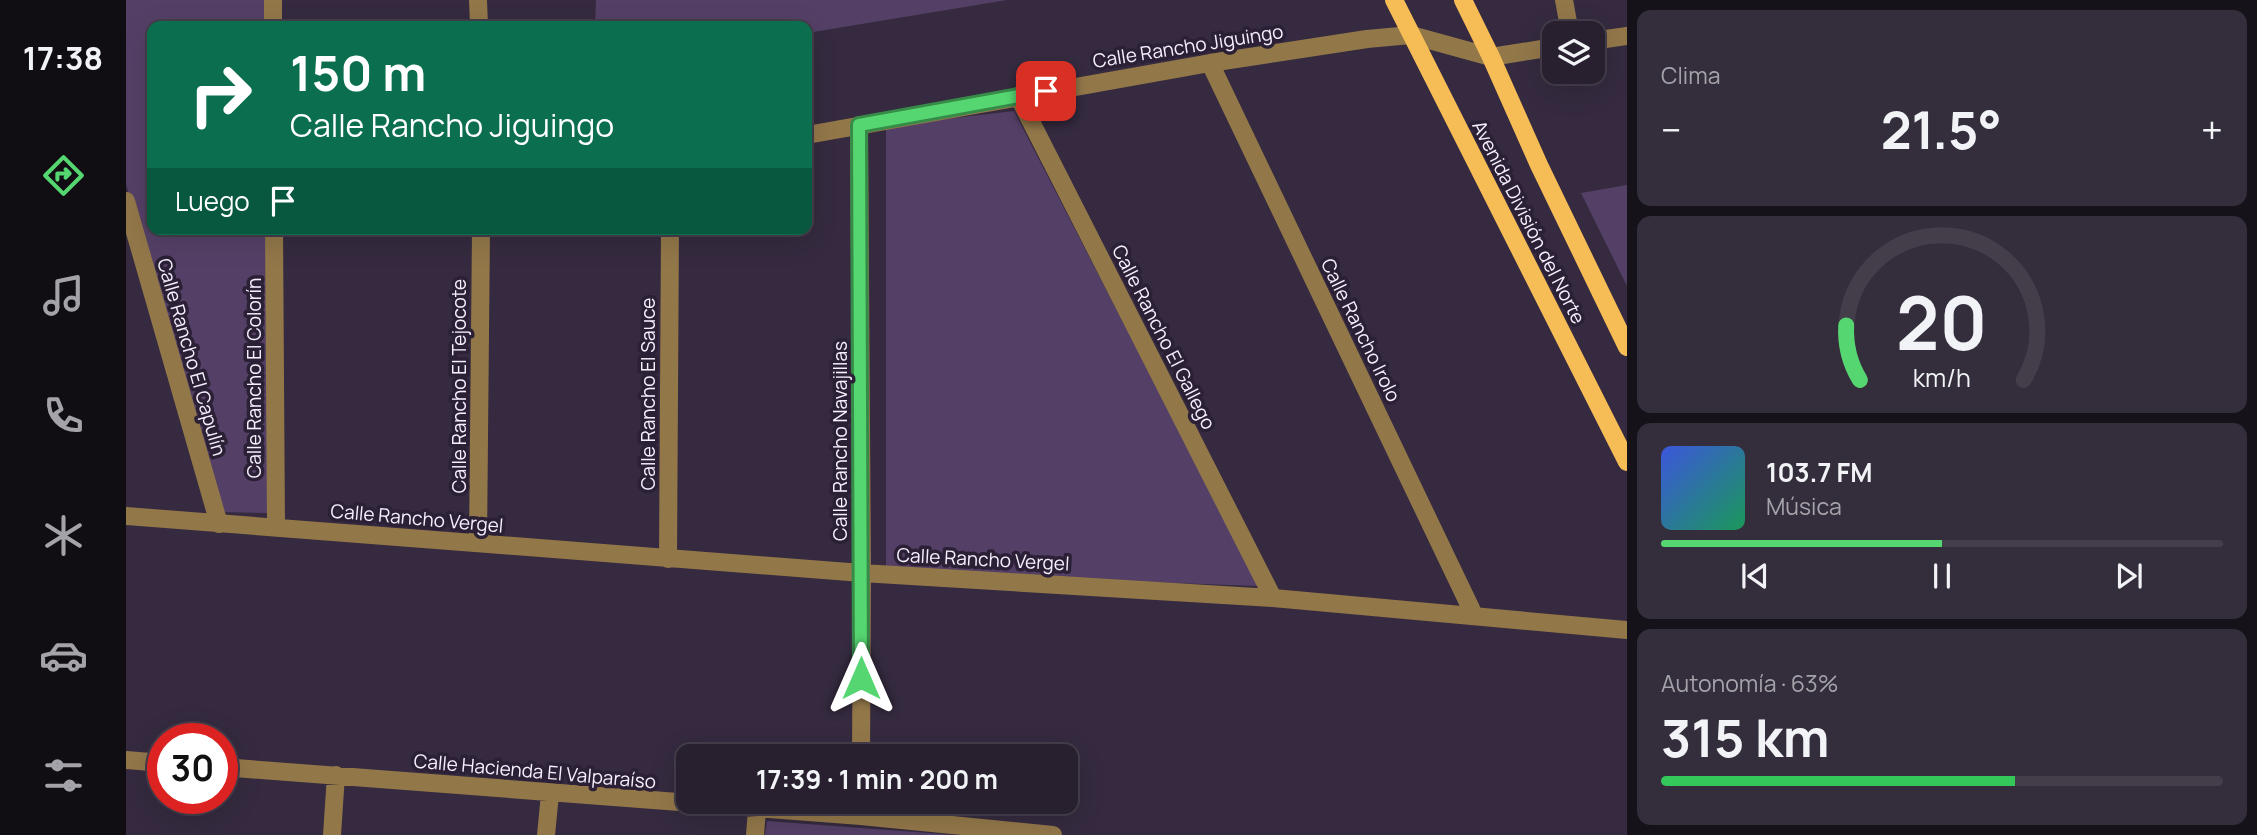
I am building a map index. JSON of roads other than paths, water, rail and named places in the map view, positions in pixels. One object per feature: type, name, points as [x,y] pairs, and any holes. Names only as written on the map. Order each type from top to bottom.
[{"type":"main road","name":"Avenida División del Norte","points":[[1394,0],[1627,462]]},
{"type":"main road","name":"Avenida División del Norte","points":[[1463,0],[1627,347]]},
{"type":"street","points":[[272,0],[273,21]]},
{"type":"street","points":[[478,0],[479,21]]},
{"type":"street","points":[[1564,0],[1568,21]]},
{"type":"street","points":[[1411,35],[1491,57],[1542,49]]},
{"type":"street","name":"Calle Rancho Jiguingo","points":[[812,134],[1210,63],[1367,39],[1411,35]]},
{"type":"street","points":[[1605,39],[1627,36]]},
{"type":"street","name":"Calle Rancho Irolo","points":[[1210,63],[1474,615]]},
{"type":"street","name":"Calle Rancho El Gallego","points":[[1018,96],[1273,598]]},
{"type":"street","name":"Calle Rancho Navajillas","points":[[859,125],[861,744]]},
{"type":"street","name":"Calle Rancho El Capulín","points":[[126,201],[219,524]]},
{"type":"street","name":"Calle Rancho El Colorín","points":[[274,235],[276,527]]},
{"type":"street","name":"Calle Rancho El Tejocote","points":[[478,543],[481,235]]},
{"type":"street","name":"Calle Rancho El Sauce","points":[[668,559],[670,235]]},
{"type":"street","name":"Calle Rancho Vergel","points":[[126,516],[862,573],[1273,598],[1627,630]]},
{"type":"street","points":[[126,760],[147,761]]},
{"type":"street","name":"Calle Hacienda El Valparaíso","points":[[238,768],[676,804]]},
{"type":"street","points":[[332,835],[337,775]]},
{"type":"street","points":[[546,835],[550,794]]},
{"type":"street","points":[[755,835],[757,814]]},
{"type":"street","name":"Calle Hacienda El Valparaíso","points":[[895,814],[1053,835]]}]
